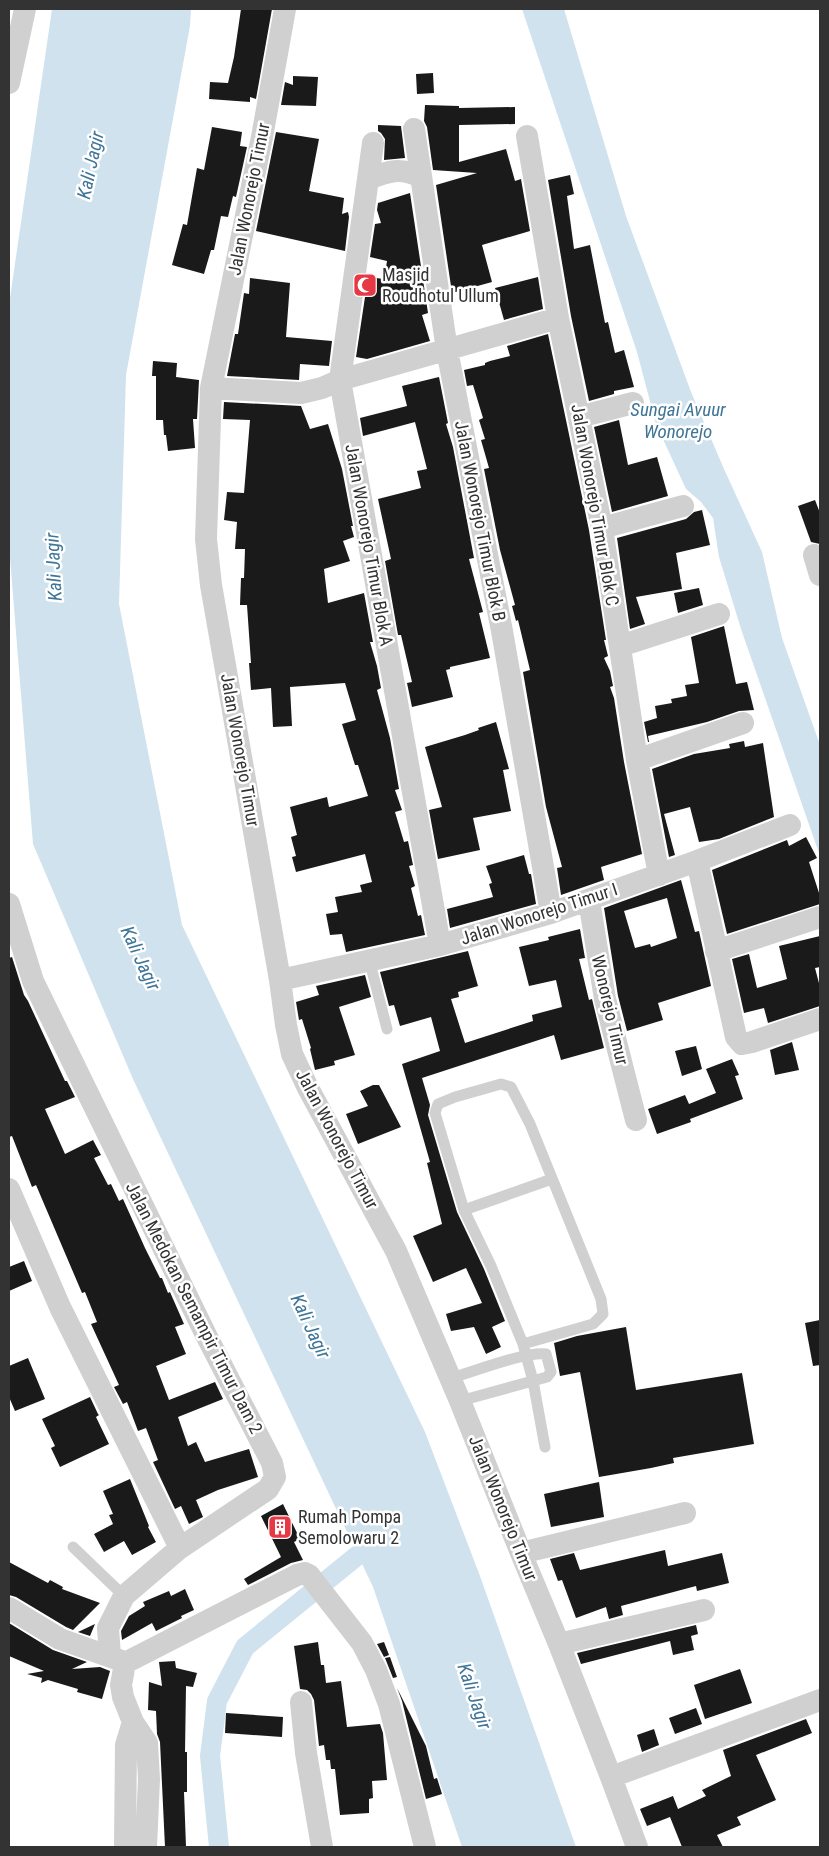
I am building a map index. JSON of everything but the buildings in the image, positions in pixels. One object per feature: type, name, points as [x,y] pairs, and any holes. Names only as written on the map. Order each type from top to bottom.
[{"type":"street","points":[[9,83],[25,9]]},
{"type":"street","name":"Jalan Wonorejo Timur","points":[[285,9],[262,137],[211,388],[206,538],[211,585],[280,980],[286,1025],[292,1054],[308,1088],[396,1251],[451,1378],[559,1644],[637,1847]]},
{"type":"street","name":"Jalan Wonorejo Timur Blok B","points":[[414,129],[447,350],[502,631],[551,913]]},
{"type":"street","name":"Jalan Wonorejo Timur Blok C","points":[[528,136],[558,318],[602,528],[658,875]]},
{"type":"street","name":"Jalan Wonorejo Timur Blok A","points":[[372,143],[340,380],[440,945]]},
{"type":"street","points":[[368,179],[383,173],[401,170],[408,170],[421,177]]},
{"type":"street","points":[[211,388],[301,394],[340,380],[558,318]]},
{"type":"street","points":[[579,417],[633,403]]},
{"type":"street","points":[[602,528],[683,506]]},
{"type":"street","points":[[620,646],[719,614]]},
{"type":"street","points":[[638,760],[743,723]]},
{"type":"street","name":"Jalan Wonorejo Timur I","points":[[280,980],[440,945],[551,913],[697,862],[790,825]]},
{"type":"street","points":[[697,862],[736,1037],[742,1044],[752,1042],[820,1019]]},
{"type":"street","name":"Wonorejo Timur","points":[[589,900],[605,999],[636,1120]]},
{"type":"street","name":"Jalan Medokan Semampir Timur Dam 2","points":[[10,914],[33,980],[202,1327],[272,1463],[275,1477],[268,1489],[180,1548],[124,1596],[108,1628],[118,1660],[123,1697],[133,1722],[147,1743],[149,1779],[146,1847]]},
{"type":"street","points":[[716,951],[820,917]]},
{"type":"street","points":[[9,1189],[60,1307],[180,1548]]},
{"type":"street","points":[[521,1553],[685,1512]]},
{"type":"street","points":[[9,1608],[60,1639],[118,1660],[296,1575],[305,1573],[309,1575],[329,1598],[362,1643],[389,1704],[425,1847]]},
{"type":"street","points":[[559,1644],[704,1610]]},
{"type":"street","points":[[611,1777],[820,1700]]},
{"type":"street","points":[[301,1702],[306,1753],[322,1847]]},
{"type":"street","points":[[125,1847],[126,1745],[133,1722]]},
{"type":"lane","points":[[369,959],[387,1029]]},
{"type":"lane","points":[[451,1378],[525,1350],[593,1324],[603,1314],[602,1299],[530,1124],[511,1087],[501,1084],[454,1097],[438,1104],[435,1113],[464,1210],[491,1266],[525,1350],[545,1447]]},
{"type":"lane","points":[[464,1210],[552,1179]]},
{"type":"lane","points":[[460,1401],[547,1377],[552,1372],[546,1354],[525,1350]]},
{"type":"lane","points":[[73,1547],[124,1596]]},
{"type":"water","name":"Kali Jagir","points":[[52,9],[191,9],[190,26],[126,375],[119,604],[182,925],[425,1432],[480,1576],[576,1847],[462,1847],[373,1587],[133,1079],[33,844],[9,545],[9,305]]},
{"type":"water","name":"Sungai Avuur Wonorejo","points":[[522,9],[564,9],[626,216],[691,392],[762,552],[782,638],[820,745],[820,856],[741,629],[719,557],[713,518],[701,502],[686,489],[656,424],[637,352]]},
{"type":"waterway","points":[[219,1847],[210,1756],[217,1701],[245,1647],[358,1555]]},
{"type":"place","name":"Masjid Roudhotul Ullum","points":[[365,285]]},
{"type":"place","name":"Rumah Pompa Semolowaru 2","points":[[280,1527]]}]
